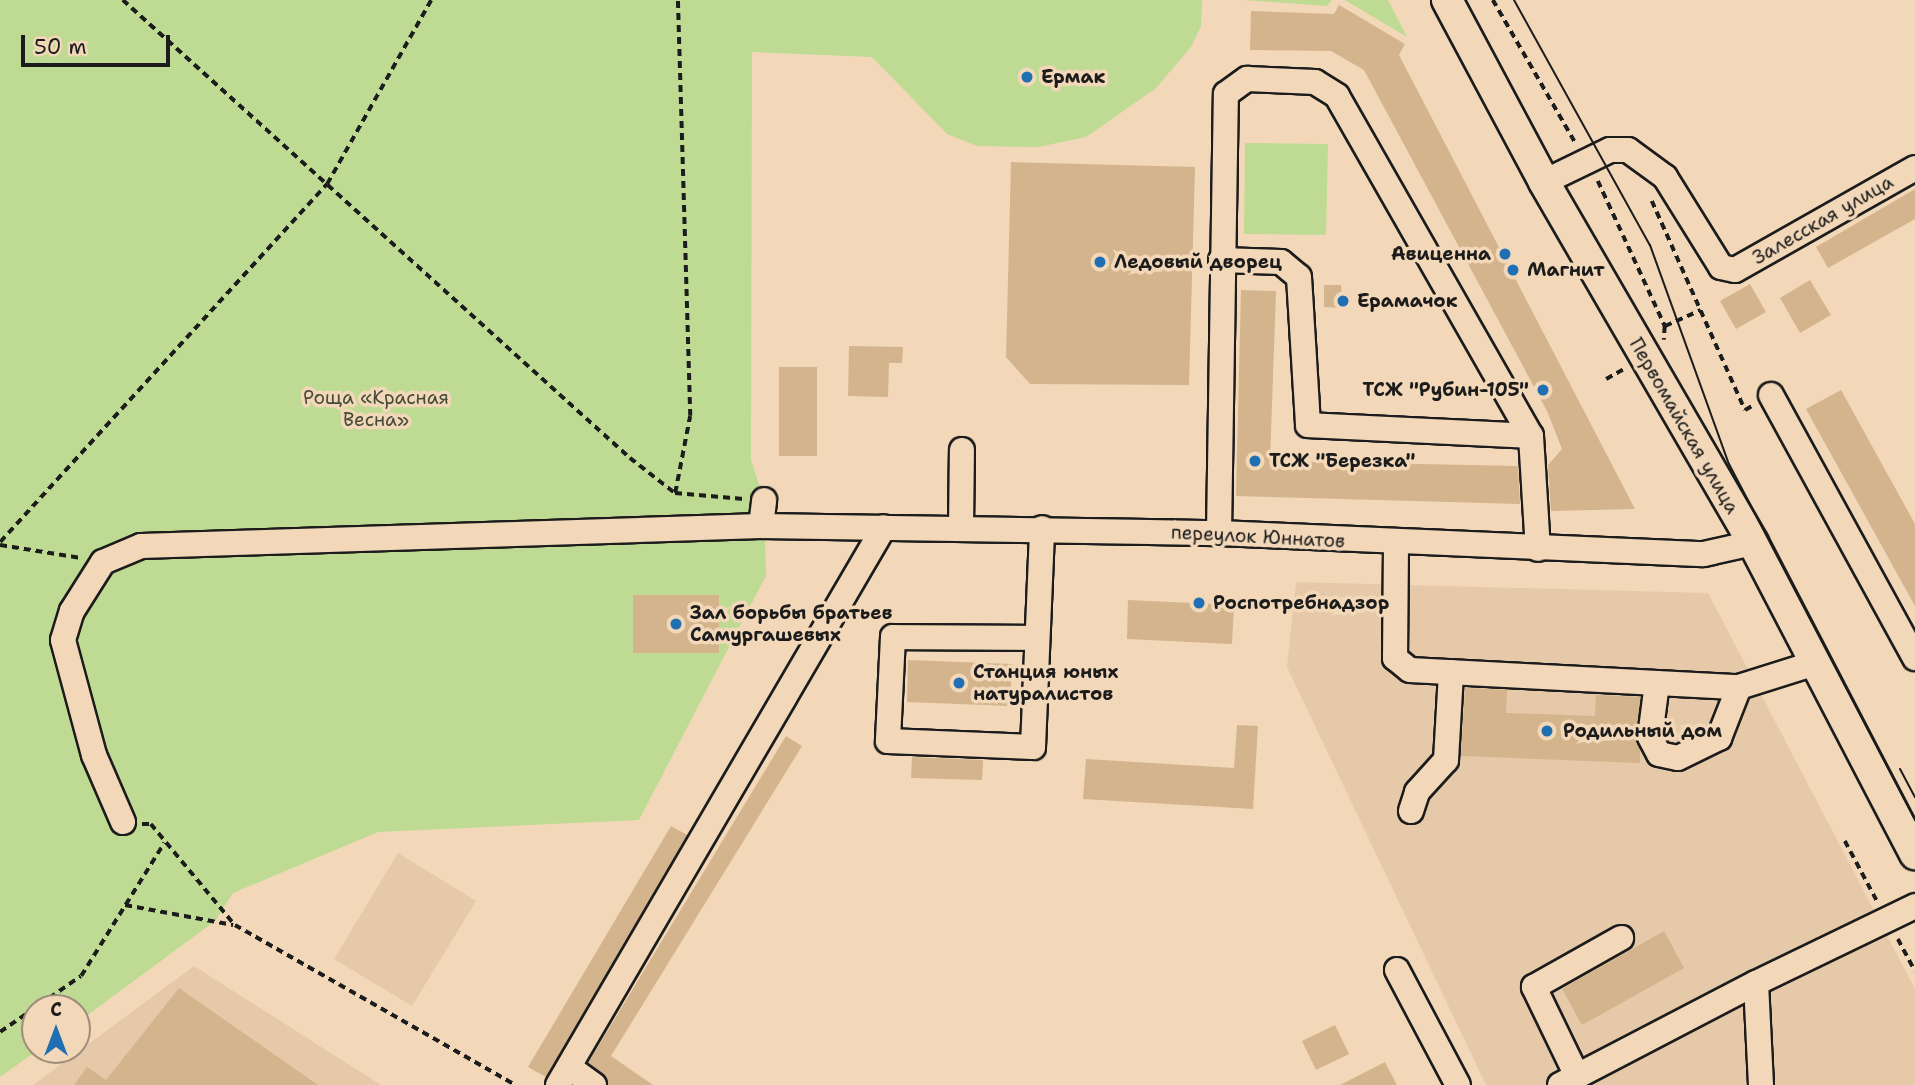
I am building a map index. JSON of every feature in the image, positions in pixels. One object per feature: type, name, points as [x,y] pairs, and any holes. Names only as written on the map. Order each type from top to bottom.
[{"type":"main road","name":"Первомайская улица","points":[[1447,0],[1544,182],[1643,358],[1753,543],[1915,854]]},
{"type":"street","points":[[1219,533],[1221,260],[1226,93],[1247,79],[1325,87],[1531,436],[1538,549]]},
{"type":"street","name":"Залесская улица","points":[[1544,182],[1586,162],[1628,150],[1665,177],[1721,267],[1735,270],[1915,168]]},
{"type":"street","points":[[1221,260],[1281,262],[1299,277],[1308,425],[1531,436]]},
{"type":"street","points":[[1771,395],[1915,658]]},
{"type":"street","points":[[961,527],[962,450]]},
{"type":"street","points":[[761,526],[764,500]]},
{"type":"street","name":"переулок Юннатов","points":[[103,562],[141,546],[761,526],[1042,528],[1219,533],[1396,545],[1704,554],[1753,543]]},
{"type":"street","points":[[594,1085],[563,1076],[884,527]]},
{"type":"street","points":[[1036,638],[893,637],[888,741],[1033,747],[1042,528]]},
{"type":"street","points":[[1396,545],[1395,659],[1410,670],[1739,687],[1815,663]]},
{"type":"street","points":[[103,562],[72,611],[63,640],[94,755],[124,822]]},
{"type":"street","points":[[1412,811],[1417,792],[1446,760],[1451,672]]},
{"type":"street","points":[[1657,683],[1650,737],[1659,754],[1678,758],[1719,738],[1739,687]]},
{"type":"street","points":[[1621,939],[1534,987],[1569,1081],[1756,983],[1915,906]]},
{"type":"street","points":[[1397,970],[1458,1085]]},
{"type":"street","points":[[1756,983],[1761,1085]]},
{"type":"path","points":[[124,0],[676,493],[764,500]]},
{"type":"path","points":[[0,543],[327,184],[431,0]]},
{"type":"path","points":[[676,493],[690,416],[678,0]]},
{"type":"path","points":[[1493,0],[1612,203],[1665,326],[1664,345],[1606,379]]},
{"type":"path","points":[[1650,197],[1745,410],[1771,395]]},
{"type":"path","points":[[1665,326],[1701,310]]},
{"type":"path","points":[[0,543],[103,562]]},
{"type":"path","points":[[151,824],[164,844],[235,925],[516,1085]]},
{"type":"path","points":[[0,1032],[81,976],[164,844]]},
{"type":"path","points":[[125,905],[235,925]]},
{"type":"shaded area","points":[[1296,582],[1708,593],[1915,989],[1915,1085],[1486,1085],[1287,667]]},
{"type":"shaded area","points":[[398,853],[476,901],[412,1006],[334,959]]},
{"type":"shaded area","points":[[194,966],[381,1085],[33,1085],[61,1064],[91,1064],[91,1042]]},
{"type":"green space","name":"Роща «Красная Весна»","points":[[0,0],[1202,0],[1201,26],[1191,47],[1155,89],[1086,137],[1038,147],[977,146],[947,134],[872,57],[752,52],[751,460],[764,500],[766,576],[639,820],[378,832],[233,893],[215,921],[91,1013],[91,994],[21,994],[21,1062],[0,1077]]},
{"type":"green space","points":[[1243,0],[1332,0],[1327,6]]},
{"type":"green space","points":[[1345,0],[1388,0],[1407,37]]},
{"type":"green space","points":[[1245,143],[1328,144],[1326,235],[1244,234]]},
{"type":"building","points":[[1339,5],[1405,44],[1399,55],[1635,509],[1551,511],[1548,465],[1562,449],[1547,411],[1364,70],[1331,51],[1250,50],[1251,11],[1334,14]]},
{"type":"building","name":"Ледовый дворец","points":[[1011,162],[1195,167],[1189,385],[1030,384],[1006,357]]},
{"type":"building","points":[[1915,189],[1915,219],[1828,268],[1816,247]]},
{"type":"building","points":[[1810,280],[1831,315],[1800,333],[1780,298]]},
{"type":"building","points":[[1750,284],[1766,312],[1736,329],[1720,301]]},
{"type":"building","points":[[1324,285],[1341,285],[1343,308],[1324,307]]},
{"type":"building","points":[[1241,290],[1276,291],[1270,461],[1518,466],[1520,504],[1236,496]]},
{"type":"building","points":[[849,346],[903,347],[902,363],[889,363],[888,397],[848,396]]},
{"type":"building","points":[[779,367],[817,367],[817,456],[779,456]]},
{"type":"building","points":[[1841,390],[1915,524],[1915,606],[1806,409]]},
{"type":"building","name":"Зал борьбы братьев Самургашевых","points":[[633,595],[719,595],[719,653],[633,653]]},
{"type":"building","points":[[1128,600],[1234,605],[1232,644],[1127,639]]},
{"type":"building","name":"Станция юных натуралистов","points":[[908,660],[1012,664],[1010,706],[907,702]]},
{"type":"building","points":[[1465,688],[1507,690],[1506,713],[1595,716],[1596,695],[1640,697],[1640,763],[1461,756]]},
{"type":"building","points":[[1237,725],[1258,726],[1253,809],[1083,799],[1086,759],[1234,768]]},
{"type":"building","points":[[786,736],[802,746],[611,1056],[653,1085],[609,1085],[588,1063]]},
{"type":"building","points":[[912,757],[983,760],[982,780],[911,778]]},
{"type":"building","points":[[671,826],[687,835],[546,1077],[528,1067]]},
{"type":"building","points":[[1664,931],[1684,968],[1582,1025],[1562,989]]},
{"type":"building","points":[[179,988],[318,1085],[74,1085],[87,1067],[106,1080]]},
{"type":"building","points":[[1335,1025],[1349,1054],[1316,1070],[1302,1041]]},
{"type":"building","points":[[1385,1062],[1397,1085],[1340,1085]]},
{"type":"tram line","points":[[1514,0],[1650,245],[1729,464],[1915,820]]},
{"type":"tram line","points":[[1900,769],[1915,797]]},
{"type":"place","name":"Ермак","points":[[1027,77]]},
{"type":"place","name":"Авиценна","points":[[1505,254]]},
{"type":"place","name":"Ледовый дворец","points":[[1100,262]]},
{"type":"place","name":"Магнит","points":[[1513,270]]},
{"type":"place","name":"Ерамачок","points":[[1343,301]]},
{"type":"place","name":"ТСЖ \"Рубин-105\"","points":[[1543,390]]},
{"type":"place","name":"ТСЖ \"Березка\"","points":[[1255,461]]},
{"type":"place","name":"Роспотребнадзор","points":[[1199,603]]},
{"type":"place","name":"Зал борьбы братьев Самургашевых","points":[[676,624]]},
{"type":"place","name":"Станция юных натуралистов","points":[[959,683]]},
{"type":"place","name":"Родильный дом","points":[[1547,731]]}]
